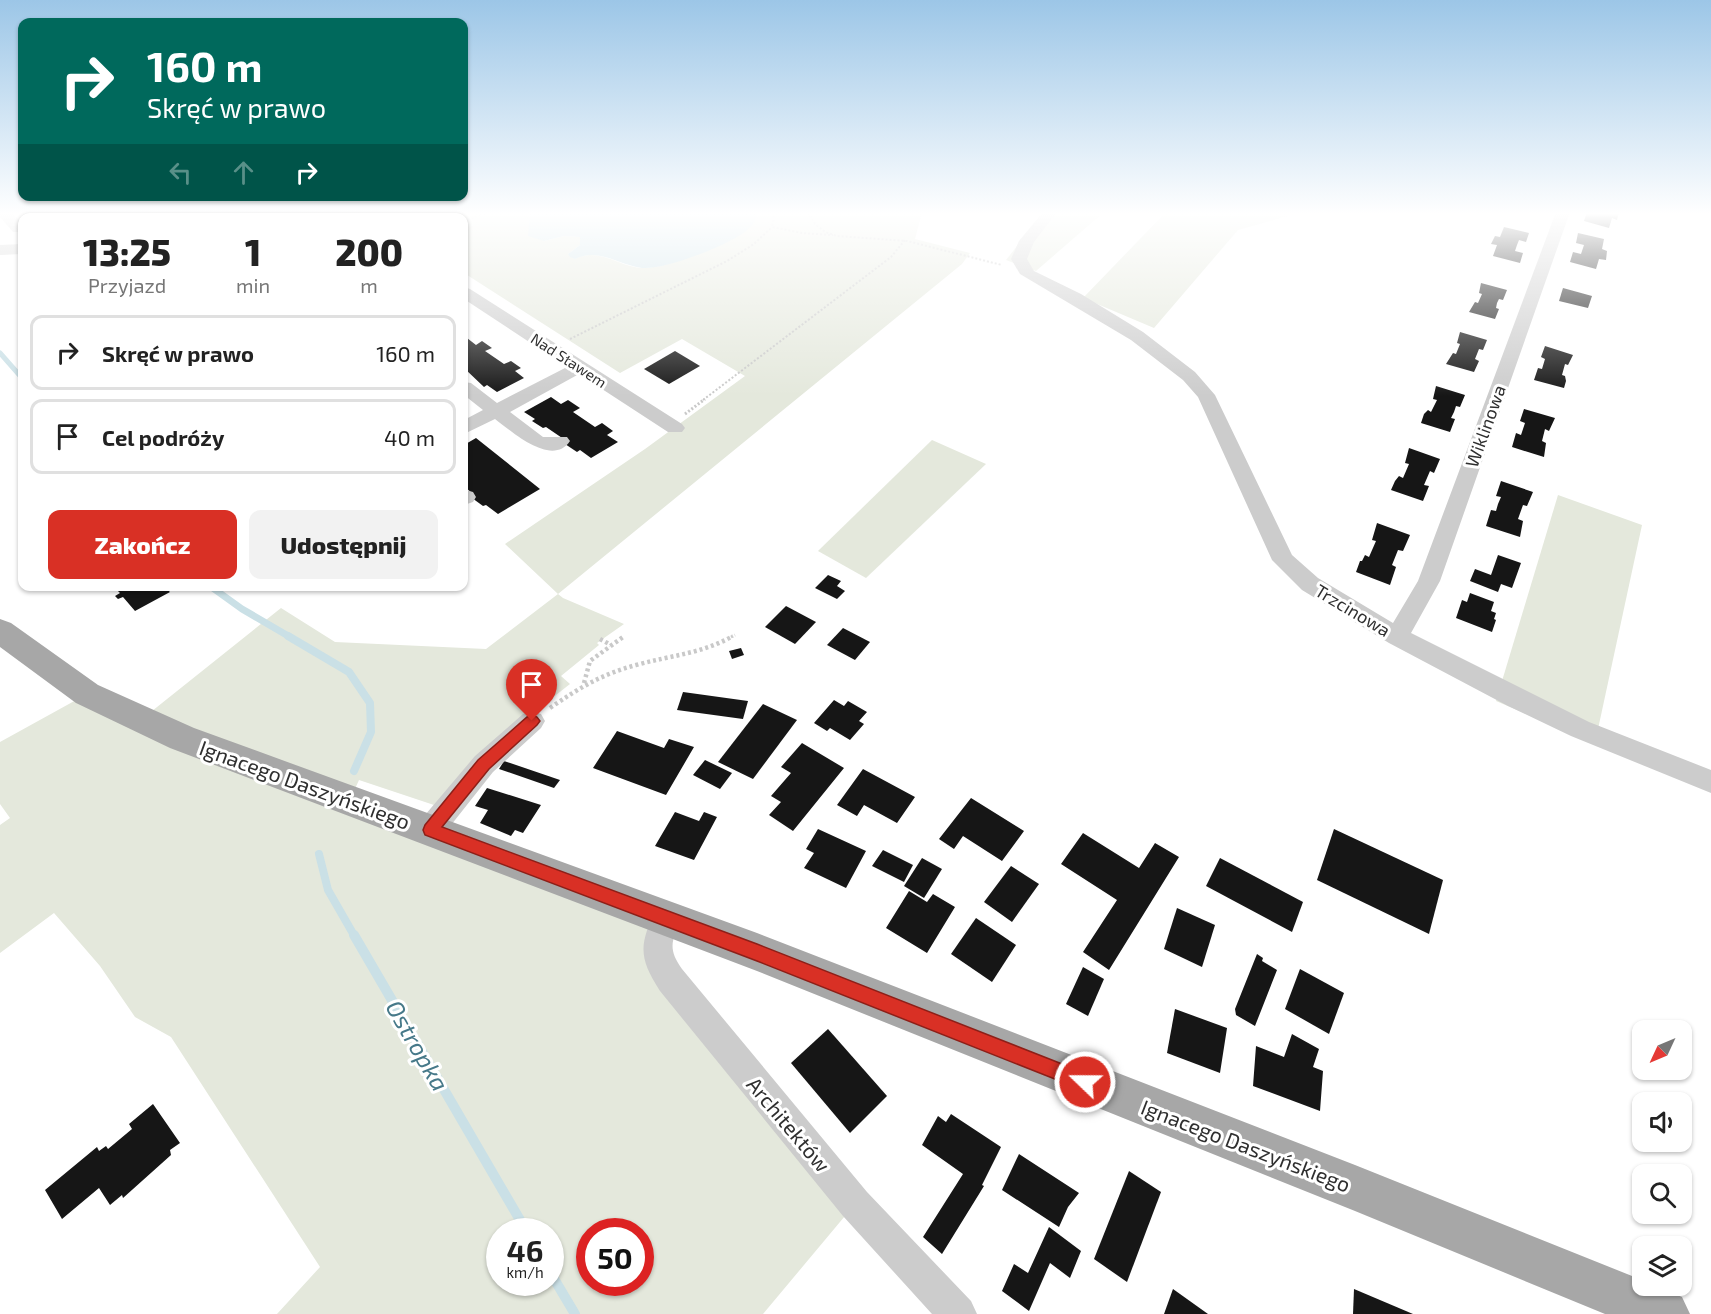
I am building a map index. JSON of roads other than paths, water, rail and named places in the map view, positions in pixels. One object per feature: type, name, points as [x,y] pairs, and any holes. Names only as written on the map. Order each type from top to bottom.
[{"type":"main road","name":"Ignacego Daszyńskiego","points":[[0,631],[87,694],[182,738],[667,918],[1355,1188],[1665,1314]]},
{"type":"street","name":"Trzcinowa","points":[[1028,273],[1105,315],[1164,355],[1189,376],[1206,395],[1283,561],[1310,584],[1397,637],[1580,729],[1711,782]]},
{"type":"street","name":"Wiklinowa","points":[[1397,637],[1429,581],[1541,273]]},
{"type":"street","name":"Nad Stawem","points":[[468,295],[672,426]]},
{"type":"street","points":[[468,426],[580,367]]},
{"type":"street","points":[[468,390],[538,442],[552,444],[560,441]]},
{"type":"street","points":[[430,830],[484,764],[532,721]]},
{"type":"street","name":"Architektów","points":[[667,918],[655,951],[671,980],[855,1204],[958,1314]]},
{"type":"waterway","name":"Ostropka","points":[[0,353],[18,373]]},
{"type":"waterway","name":"Ostropka","points":[[217,591],[242,609],[290,637]]},
{"type":"waterway","name":"Ostropka","points":[[288,636],[349,672],[370,703],[371,732],[354,771]]},
{"type":"waterway","name":"Ostropka","points":[[319,854],[328,890],[355,937]]},
{"type":"waterway","name":"Ostropka","points":[[354,935],[519,1218]]},
{"type":"waterway","name":"Ostropka","points":[[564,1296],[575,1314]]}]
